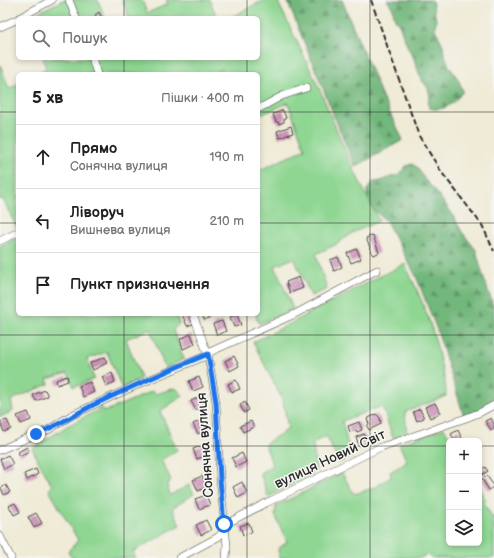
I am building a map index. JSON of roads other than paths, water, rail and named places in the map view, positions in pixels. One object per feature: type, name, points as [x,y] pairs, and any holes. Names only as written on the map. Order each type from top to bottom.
[{"type":"street","points":[[22,16],[52,0]]},
{"type":"street","points":[[69,0],[75,16]]},
{"type":"street","points":[[0,28],[16,19]]},
{"type":"street","points":[[93,60],[97,72]]},
{"type":"street","points":[[260,108],[282,96],[306,88]]},
{"type":"street","points":[[0,241],[16,233]]},
{"type":"street","points":[[0,450],[48,430],[72,416],[139,384],[295,314],[377,270]]},
{"type":"street","name":"Сонячна вулиця","points":[[194,316],[208,354],[216,402],[220,479],[227,546],[226,558]]},
{"type":"street","name":"вулиця Новий Світ","points":[[179,558],[218,537],[225,528],[266,503],[381,447],[429,432],[481,412],[494,405]]},
{"type":"street","points":[[0,536],[11,558]]},
{"type":"railway","points":[[371,0],[419,136],[442,173],[482,225],[494,251]]}]
